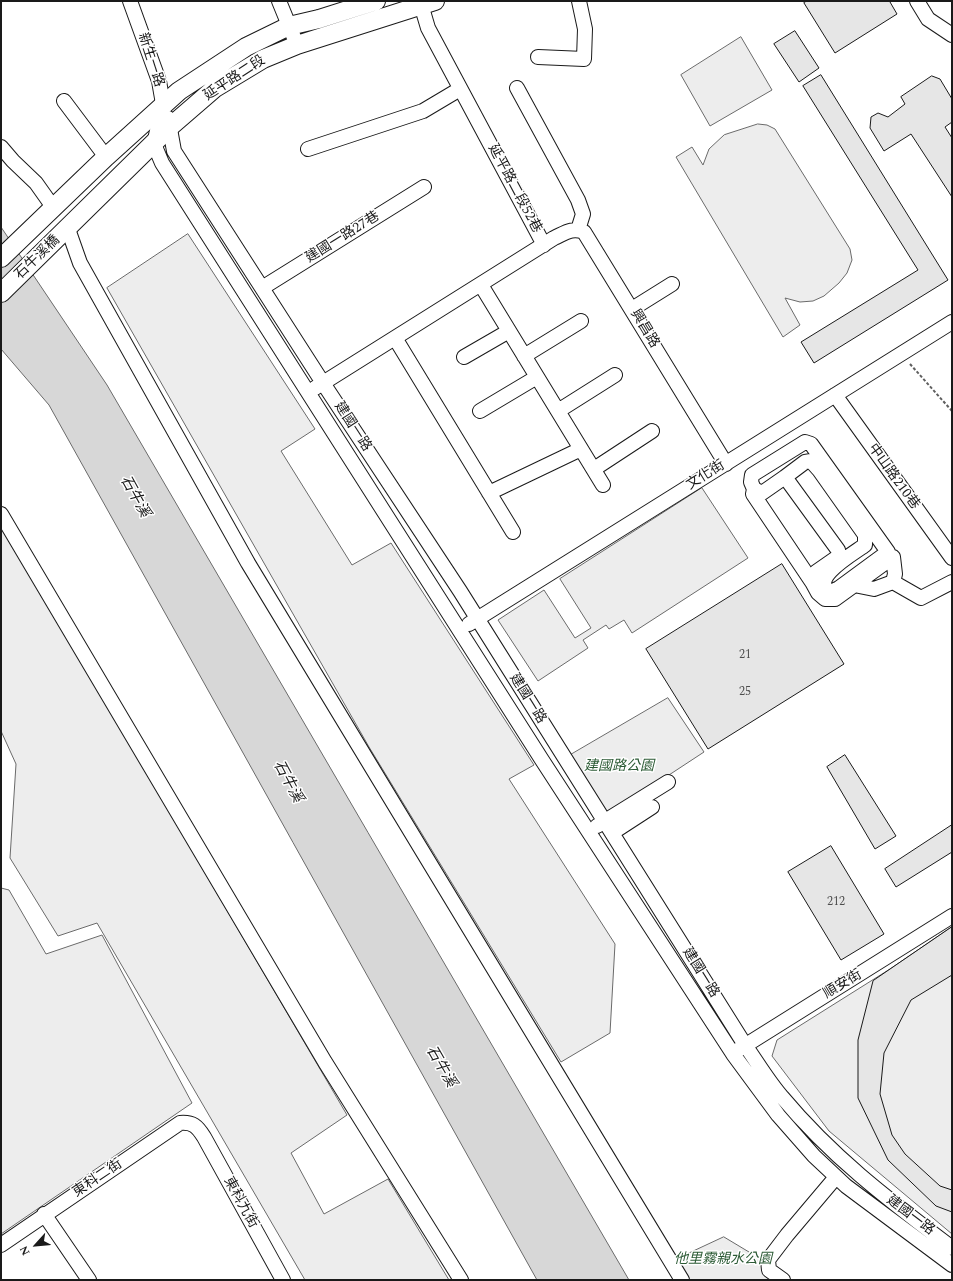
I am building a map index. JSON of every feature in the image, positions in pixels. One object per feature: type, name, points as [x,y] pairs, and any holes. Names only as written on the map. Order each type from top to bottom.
[{"type":"main road","name":"延平路二段","points":[[55,206],[163,104],[179,91],[246,46],[289,26],[319,19],[376,1]]},
{"type":"main road","name":"延平路二段","points":[[72,225],[171,126],[215,88],[263,59],[297,45],[425,3]]},
{"type":"main road","name":"石牛溪橋","points":[[1,258],[55,206]]},
{"type":"main road","name":"石牛溪橋","points":[[1,293],[72,225]]},
{"type":"street","name":"新生一路","points":[[130,1],[159,81],[163,104],[154,144]]},
{"type":"street","points":[[279,1],[297,45]]},
{"type":"street","points":[[538,57],[584,59],[585,29],[579,1]]},
{"type":"street","points":[[918,1],[928,19],[952,35]]},
{"type":"street","name":"延平路二段52巷","points":[[309,392],[481,286],[544,245],[428,28],[425,3]]},
{"type":"street","points":[[517,88],[578,200],[584,214],[578,230],[573,229],[544,245]]},
{"type":"street","points":[[308,149],[423,111],[460,89]]},
{"type":"street","points":[[64,100],[106,157]]},
{"type":"street","name":"建國一路","points":[[163,104],[171,126],[174,150],[323,383],[477,619],[745,1045],[781,1096],[826,1145],[852,1170],[889,1201],[952,1248]]},
{"type":"street","name":"建國一路","points":[[154,144],[162,163],[588,832],[732,1054],[778,1115],[814,1156],[836,1177],[885,1217],[952,1265]]},
{"type":"street","points":[[1,147],[36,183],[55,206]]},
{"type":"street","name":"建國一路27巷","points":[[262,288],[424,187]]},
{"type":"street","points":[[72,225],[80,263],[248,563],[682,1280]]},
{"type":"street","name":"興昌路","points":[[578,230],[584,232],[726,464]]},
{"type":"street","points":[[632,309],[672,284]]},
{"type":"street","points":[[481,286],[603,485]]},
{"type":"street","points":[[524,356],[581,321]]},
{"type":"street","name":"文化街","points":[[460,630],[952,322]]},
{"type":"street","points":[[464,357],[509,331]]},
{"type":"street","points":[[395,338],[513,532]]},
{"type":"street","points":[[558,410],[615,375]]},
{"type":"street","points":[[480,411],[537,377]]},
{"type":"street","name":"中山路210巷","points":[[835,395],[952,558]]},
{"type":"street","points":[[594,469],[652,431]]},
{"type":"street","points":[[754,489],[762,493],[805,462],[811,461],[819,470],[865,535],[865,545],[828,573],[823,582],[827,590],[831,592],[839,588],[888,552],[811,444],[805,442],[752,476],[751,482],[754,489],[753,494],[818,593],[825,599],[835,599],[854,585],[893,557],[896,574],[892,582],[874,589],[854,585]]},
{"type":"street","points":[[489,493],[581,449]]},
{"type":"street","points":[[785,477],[838,550],[839,556],[816,572],[812,582]]},
{"type":"street","points":[[1,514],[325,1062],[461,1280]]},
{"type":"street","points":[[892,582],[921,598],[952,582]]},
{"type":"street","points":[[608,827],[668,782]]},
{"type":"street","points":[[588,832],[608,827],[652,807]]},
{"type":"street","name":"順安街","points":[[732,1054],[952,916]]},
{"type":"street","name":"東科二街","points":[[1,1245],[44,1214],[180,1123],[189,1122],[197,1126]]},
{"type":"street","name":"東科九街","points":[[197,1126],[283,1280]]},
{"type":"street","points":[[783,1280],[769,1270],[768,1260],[836,1177]]},
{"type":"street","points":[[44,1214],[89,1280]]},
{"type":"path","points":[[901,353],[952,411]]},
{"type":"shaded area","points":[[741,37],[772,90],[710,126],[681,75]]},
{"type":"shaded area","points":[[758,124],[767,125],[775,129],[850,249],[852,260],[847,273],[839,283],[824,296],[813,301],[800,302],[785,298],[800,325],[783,337],[676,157],[692,147],[703,165],[709,149],[724,135]]},
{"type":"shaded area","points":[[188,234],[315,429],[281,451],[352,565],[391,543],[534,765],[509,779],[615,944],[610,1033],[561,1062],[369,747],[107,288]]},
{"type":"shaded area","points":[[702,488],[748,558],[632,633],[624,620],[609,629],[606,625],[583,640],[588,648],[538,681],[498,620],[544,590],[575,638],[591,628],[560,579]]},
{"type":"shaded area","points":[[1,525],[347,1115],[291,1153],[324,1214],[388,1179],[449,1280],[305,1280],[97,923],[58,936],[10,858],[16,764],[1,731]]},
{"type":"shaded area","name":"建國路公園","points":[[668,698],[704,752],[608,815],[567,757]]},
{"type":"shaded area","points":[[1,888],[9,890],[46,954],[102,935],[192,1103],[1,1234]]},
{"type":"shaded area","points":[[952,927],[952,1234],[829,1131],[772,1056],[777,1040],[890,969]]},
{"type":"shaded area","name":"他里霧親水公園","points":[[724,1237],[791,1280],[689,1280],[677,1259]]},
{"type":"water","name":"石牛溪","points":[[1,227],[107,385],[629,1280],[537,1280],[49,405],[1,349]]},
{"type":"building","points":[[807,1],[892,1],[890,2],[897,14],[835,53],[804,3]]},
{"type":"building","points":[[795,31],[819,68],[799,82],[774,44]]},
{"type":"building","points":[[821,75],[948,280],[814,363],[801,342],[918,270],[803,86]]},
{"type":"building","points":[[932,76],[940,79],[952,99],[952,122],[945,127],[952,138],[952,197],[911,134],[884,151],[870,128],[871,117],[878,113],[888,117],[905,104],[901,97]]},
{"type":"building","points":[[782,564],[844,664],[708,749],[646,649]]},
{"type":"building","points":[[845,755],[896,836],[875,849],[827,767]]},
{"type":"building","points":[[952,825],[952,852],[896,887],[885,869]]},
{"type":"building","points":[[831,846],[884,934],[841,960],[788,872]]},
{"type":"building","points":[[952,927],[952,975],[911,1000],[884,1053],[880,1094],[892,1135],[905,1154],[940,1186],[952,1190],[952,1212],[936,1206],[888,1160],[858,1098],[858,1040],[873,981]]}]
